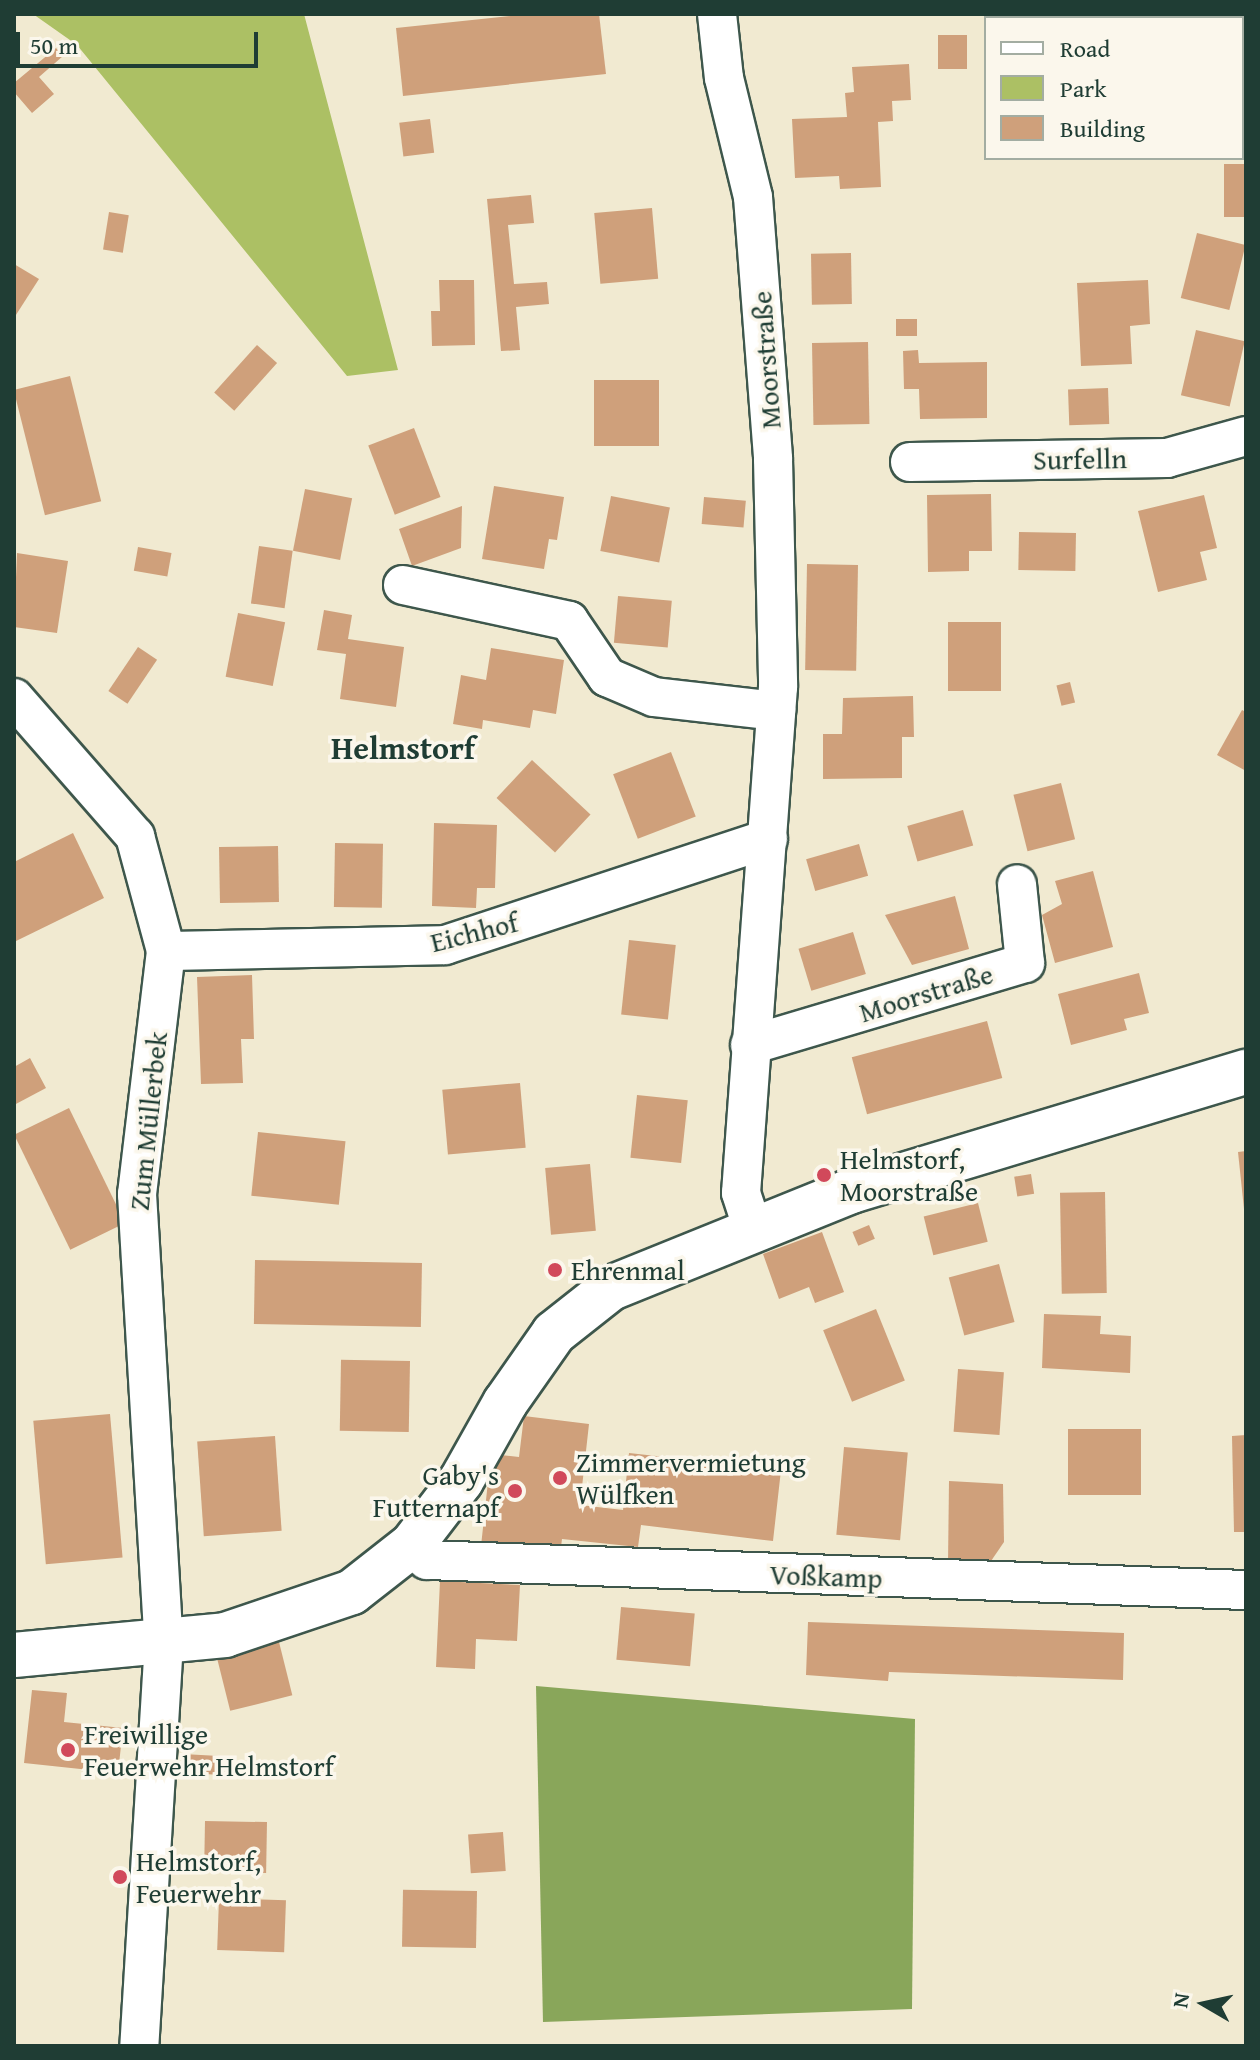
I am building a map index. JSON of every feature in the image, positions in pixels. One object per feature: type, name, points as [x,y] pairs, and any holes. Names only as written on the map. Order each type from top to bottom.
[{"type":"main road","points":[[14,1655],[225,1635],[290,1617],[352,1592],[412,1545],[461,1481],[505,1403],[554,1333],[611,1288],[752,1227],[1092,1114],[1246,1072]]},
{"type":"street","name":"Moorstraße","points":[[717,14],[724,78],[753,197],[773,459],[776,711],[741,1193],[752,1227]]},
{"type":"street","name":"Surfelln","points":[[910,462],[1167,458],[1246,436]]},
{"type":"street","points":[[403,585],[569,621],[607,677],[654,697],[776,711]]},
{"type":"street","name":"Zum Müllerbek","points":[[14,698],[135,836],[166,951],[137,1194],[164,1642],[139,2046]]},
{"type":"street","name":"Eichhof","points":[[166,951],[445,945],[768,839]]},
{"type":"street","name":"Moorstraße","points":[[750,1045],[1025,963],[1017,884]]},
{"type":"street","name":"Voßkamp","points":[[412,1545],[427,1560],[1246,1590]]},
{"type":"green space","points":[[33,14],[304,14],[398,370],[347,376],[77,45]]},
{"type":"green space","points":[[536,1686],[915,1719],[912,2009],[543,2022]]},
{"type":"building","points":[[530,14],[599,14],[606,74],[403,96],[396,28]]},
{"type":"building","points":[[938,35],[967,35],[967,69],[938,69]]},
{"type":"building","points":[[1244,45],[1246,45],[1244,92]]},
{"type":"building","points":[[56,48],[63,56],[39,77],[54,94],[32,113],[14,92],[14,83]]},
{"type":"building","points":[[909,64],[911,100],[892,101],[893,121],[878,122],[881,187],[840,189],[839,176],[795,178],[792,119],[847,117],[845,93],[854,92],[852,67]]},
{"type":"building","points":[[430,119],[434,153],[403,157],[399,123]]},
{"type":"building","points":[[1224,164],[1246,164],[1246,217],[1224,217]]},
{"type":"building","points":[[531,195],[534,223],[508,225],[514,284],[547,282],[549,304],[516,307],[520,350],[501,351],[487,199]]},
{"type":"building","points":[[652,208],[658,279],[600,284],[594,213]]},
{"type":"building","points":[[109,212],[129,215],[123,253],[103,250]]},
{"type":"building","points":[[1197,233],[1246,245],[1229,310],[1181,298]]},
{"type":"building","points":[[851,253],[852,304],[812,305],[811,254]]},
{"type":"building","points":[[14,264],[39,279],[14,318]]},
{"type":"building","points":[[439,280],[474,280],[475,345],[432,346],[431,311],[440,311]]},
{"type":"building","points":[[1148,280],[1150,324],[1130,326],[1132,364],[1081,366],[1077,283]]},
{"type":"building","points":[[896,319],[917,319],[917,336],[896,336]]},
{"type":"building","points":[[1196,330],[1245,341],[1230,407],[1181,395]]},
{"type":"building","points":[[868,342],[869,424],[813,425],[812,343]]},
{"type":"building","points":[[257,345],[277,363],[234,411],[214,393]]},
{"type":"building","points":[[918,350],[919,363],[987,362],[987,418],[920,419],[919,389],[904,389],[903,351]]},
{"type":"building","points":[[70,376],[101,501],[45,515],[14,390]]},
{"type":"building","points":[[594,380],[659,380],[659,446],[594,446]]},
{"type":"building","points":[[1108,388],[1109,424],[1069,425],[1068,389]]},
{"type":"building","points":[[414,428],[441,497],[395,515],[368,446]]},
{"type":"building","points":[[494,486],[564,497],[557,540],[549,539],[544,569],[482,559]]},
{"type":"building","points":[[305,489],[352,498],[340,560],[293,551]]},
{"type":"building","points":[[991,494],[992,551],[969,551],[969,571],[928,572],[927,495]]},
{"type":"building","points":[[1204,495],[1217,548],[1200,552],[1207,580],[1158,592],[1138,511]]},
{"type":"building","points":[[611,496],[670,507],[659,562],[600,551]]},
{"type":"building","points":[[704,497],[746,501],[743,528],[702,524]]},
{"type":"building","points":[[462,506],[461,548],[412,566],[399,529]]},
{"type":"building","points":[[1019,532],[1076,533],[1075,571],[1018,570]]},
{"type":"building","points":[[259,546],[293,551],[285,608],[251,603]]},
{"type":"building","points":[[138,547],[171,553],[167,577],[134,571]]},
{"type":"building","points":[[17,553],[68,561],[57,633],[14,627]]},
{"type":"building","points":[[807,564],[858,565],[856,671],[805,670]]},
{"type":"building","points":[[618,596],[672,601],[668,648],[614,643]]},
{"type":"building","points":[[324,610],[352,615],[348,639],[404,647],[396,707],[340,699],[346,654],[317,650]]},
{"type":"building","points":[[238,613],[285,622],[273,686],[226,677]]},
{"type":"building","points":[[948,622],[1001,622],[1001,691],[948,691]]},
{"type":"building","points":[[138,647],[157,660],[127,704],[108,691]]},
{"type":"building","points":[[491,648],[564,660],[556,714],[533,710],[530,728],[483,720],[482,729],[453,724],[461,675],[486,680]]},
{"type":"building","points":[[1070,682],[1075,702],[1061,706],[1056,685]]},
{"type":"building","points":[[913,696],[914,737],[902,737],[902,778],[823,779],[823,734],[842,734],[843,698]]},
{"type":"building","points":[[1242,710],[1246,712],[1246,771],[1217,755]]},
{"type":"building","points":[[671,752],[696,816],[638,839],[613,774]]},
{"type":"building","points":[[532,760],[591,815],[555,853],[497,798]]},
{"type":"building","points":[[1061,783],[1075,839],[1027,851],[1013,795]]},
{"type":"building","points":[[963,810],[973,846],[917,862],[907,826]]},
{"type":"building","points":[[434,823],[497,825],[495,888],[477,888],[476,908],[432,906]]},
{"type":"building","points":[[73,833],[104,898],[14,942],[14,862]]},
{"type":"building","points":[[335,843],[383,844],[382,908],[334,907]]},
{"type":"building","points":[[859,844],[868,876],[815,891],[806,859]]},
{"type":"building","points":[[278,846],[279,902],[220,903],[219,847]]},
{"type":"building","points":[[1093,871],[1113,947],[1055,963],[1042,915],[1062,904],[1055,881]]},
{"type":"building","points":[[955,896],[969,949],[912,965],[885,915]]},
{"type":"building","points":[[853,932],[866,974],[811,991],[798,949]]},
{"type":"building","points":[[629,940],[676,945],[668,1020],[621,1015]]},
{"type":"building","points":[[1139,973],[1149,1013],[1124,1019],[1127,1030],[1071,1045],[1058,994]]},
{"type":"building","points":[[252,975],[254,1039],[241,1039],[243,1083],[201,1084],[197,977]]},
{"type":"building","points":[[987,1021],[1002,1078],[867,1114],[852,1057]]},
{"type":"building","points":[[30,1058],[46,1088],[14,1105],[14,1067]]},
{"type":"building","points":[[520,1083],[526,1148],[448,1155],[442,1090]]},
{"type":"building","points":[[637,1095],[688,1100],[681,1163],[630,1158]]},
{"type":"building","points":[[69,1108],[125,1223],[70,1250],[14,1135]]},
{"type":"building","points":[[258,1132],[346,1141],[339,1205],[251,1196]]},
{"type":"building","points":[[1246,1151],[1246,1209],[1244,1209],[1238,1152]]},
{"type":"building","points":[[590,1164],[596,1231],[551,1235],[545,1168]]},
{"type":"building","points":[[1031,1174],[1034,1194],[1017,1196],[1014,1177]]},
{"type":"building","points":[[1105,1192],[1107,1293],[1062,1294],[1060,1193]]},
{"type":"building","points":[[978,1203],[988,1242],[933,1255],[924,1217]]},
{"type":"building","points":[[869,1225],[875,1239],[858,1246],[852,1232]]},
{"type":"building","points":[[822,1232],[844,1292],[815,1303],[809,1287],[779,1299],[763,1254]]},
{"type":"building","points":[[255,1260],[422,1263],[421,1327],[254,1324]]},
{"type":"building","points":[[999,1264],[1015,1322],[964,1335],[949,1277]]},
{"type":"building","points":[[876,1309],[905,1380],[852,1402],[823,1330]]},
{"type":"building","points":[[1044,1314],[1101,1316],[1100,1334],[1131,1336],[1130,1373],[1042,1368]]},
{"type":"building","points":[[341,1360],[410,1361],[409,1432],[340,1431]]},
{"type":"building","points":[[958,1369],[1004,1372],[999,1435],[954,1432]]},
{"type":"building","points":[[110,1414],[123,1557],[46,1564],[33,1421]]},
{"type":"building","points":[[524,1416],[589,1424],[580,1505],[623,1510],[629,1453],[781,1470],[773,1541],[641,1525],[638,1547],[562,1539],[560,1555],[481,1546],[491,1454],[519,1457]]},
{"type":"building","points":[[1068,1429],[1141,1429],[1141,1495],[1068,1495]]},
{"type":"building","points":[[1246,1435],[1246,1532],[1234,1532],[1232,1436]]},
{"type":"building","points":[[275,1436],[282,1531],[204,1536],[197,1441]]},
{"type":"building","points":[[844,1447],[908,1453],[900,1540],[836,1535]]},
{"type":"building","points":[[949,1481],[1003,1484],[1004,1542],[989,1564],[948,1564]]},
{"type":"building","points":[[440,1581],[520,1585],[517,1641],[476,1639],[475,1669],[436,1667]]},
{"type":"building","points":[[621,1607],[695,1613],[690,1666],[616,1660]]},
{"type":"building","points":[[808,1622],[1124,1633],[1123,1680],[889,1672],[888,1681],[806,1675]]},
{"type":"building","points":[[279,1642],[292,1695],[230,1711],[217,1657]]},
{"type":"building","name":"Freiwillige Feuerwehr Helmstorf","points":[[32,1690],[67,1693],[64,1722],[123,1728],[118,1773],[24,1763]]},
{"type":"building","points":[[183,1754],[219,1756],[218,1775],[182,1773]]},
{"type":"building","points":[[205,1821],[267,1822],[266,1873],[204,1872]]},
{"type":"building","points":[[503,1832],[506,1871],[471,1873],[468,1834]]},
{"type":"building","points":[[403,1890],[477,1891],[476,1948],[402,1947]]},
{"type":"building","points":[[219,1898],[286,1900],[284,1952],[217,1950]]},
{"type":"place","name":"Helmstorf, Moorstraße","points":[[824,1175]]},
{"type":"place","name":"Ehrenmal","points":[[555,1270]]},
{"type":"place","name":"Zimmervermietung Wülfken","points":[[560,1478]]},
{"type":"place","name":"Gaby's Futternapf","points":[[515,1491]]},
{"type":"place","name":"Freiwillige Feuerwehr Helmstorf","points":[[68,1750]]},
{"type":"place","name":"Helmstorf, Feuerwehr","points":[[120,1877]]},
{"type":"district","name":"Helmstorf","points":[[403,748]]}]
